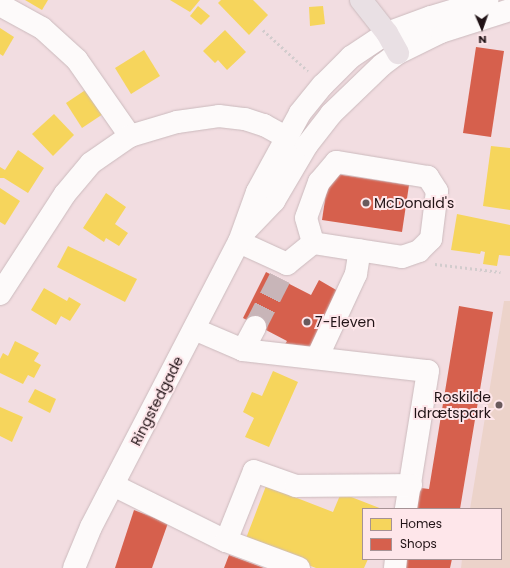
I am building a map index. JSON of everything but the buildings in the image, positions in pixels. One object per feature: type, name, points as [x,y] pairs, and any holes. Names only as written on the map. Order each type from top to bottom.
[{"type":"main road","points":[[361,0],[387,34],[398,53]]},
{"type":"street","name":"Ringstedgade","points":[[74,568],[113,485],[241,238],[257,192],[300,113],[323,85],[351,58],[387,34],[488,0]]},
{"type":"street","points":[[0,5],[42,28],[77,60],[130,136]]},
{"type":"street","name":"Ringstedgade","points":[[241,238],[274,201],[307,144],[331,114],[398,53],[441,32],[510,10]]},
{"type":"street","points":[[0,294],[65,194],[91,163],[130,136],[177,122],[219,116],[258,123],[286,137]]},
{"type":"street","points":[[336,162],[428,177],[437,190],[431,239],[419,251],[402,257],[313,243],[306,218],[319,182],[336,162]]},
{"type":"street","points":[[241,238],[283,271],[313,243]]},
{"type":"street","points":[[317,358],[356,274],[360,250]]},
{"type":"street","points":[[243,350],[255,327]]},
{"type":"street","points":[[194,329],[243,350],[428,371],[406,508]]},
{"type":"street","points":[[226,541],[254,471],[296,486],[411,485]]},
{"type":"street","points":[[113,485],[226,541],[299,568]]},
{"type":"path","points":[[263,30],[323,85]]},
{"type":"path","points":[[402,257],[451,268],[501,272]]},
{"type":"shaded area","name":"Roskilde Idrætspark","points":[[504,301],[510,301],[510,568],[461,568],[462,560],[502,560],[502,508],[470,508]]},
{"type":"tunnel","points":[[255,327],[280,278]]},
{"type":"place","name":"McDonald's","points":[[366,203]]},
{"type":"place","name":"7-Eleven","points":[[307,322]]},
{"type":"place","name":"Roskilde Idrætspark","points":[[499,405]]}]
